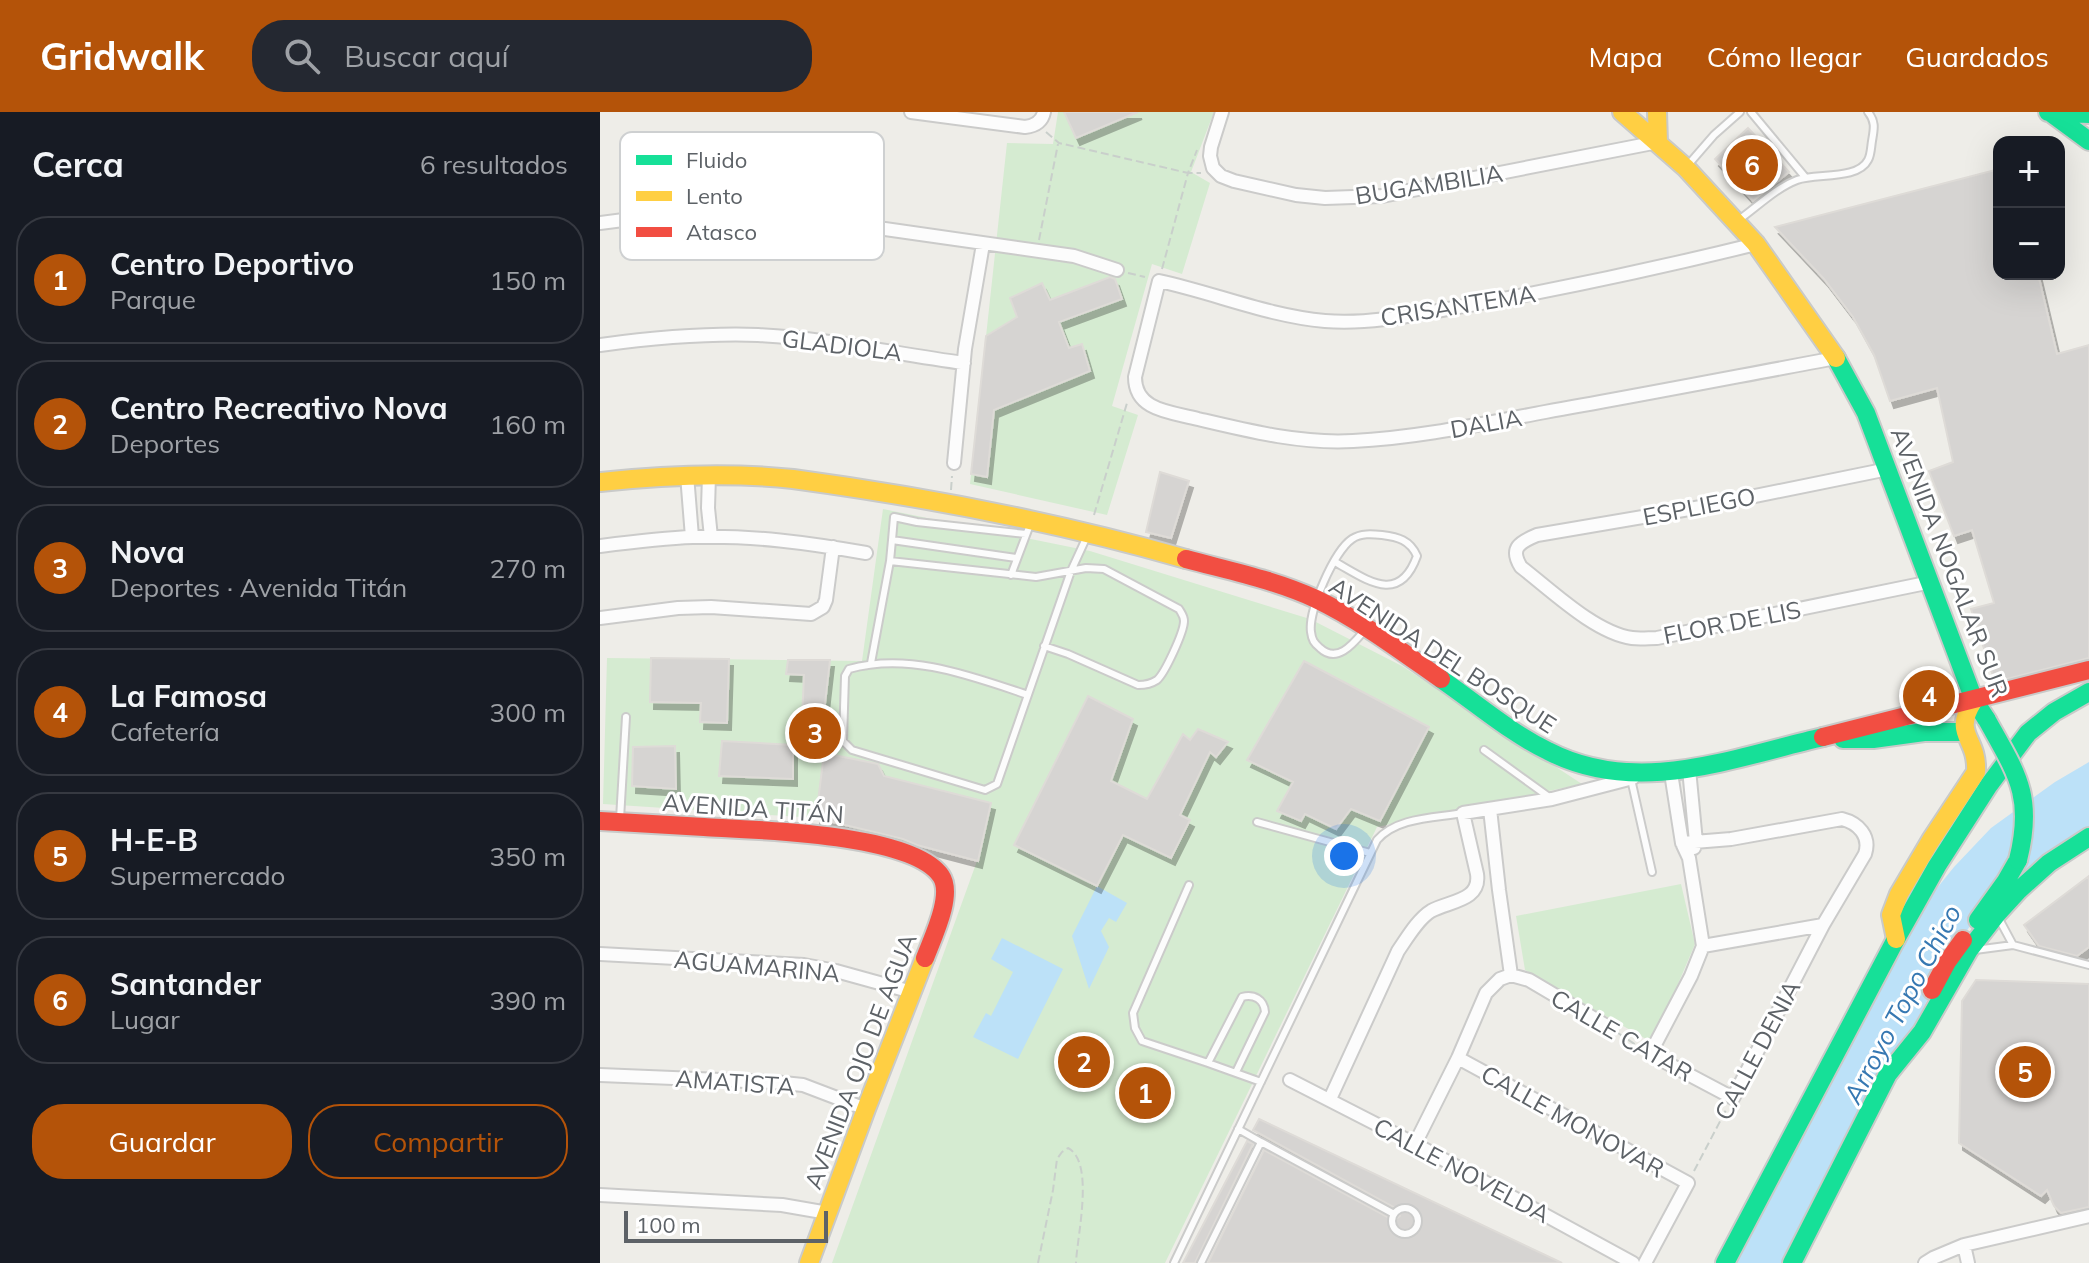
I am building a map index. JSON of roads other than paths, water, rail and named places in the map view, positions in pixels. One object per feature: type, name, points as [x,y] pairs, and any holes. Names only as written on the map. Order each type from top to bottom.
[{"type":"main road","name":"AVENIDA NOGALAR SUR","points":[[1622,112],[1686,168],[1736,221],[1756,244],[1836,358],[1866,413],[1974,700],[2021,785],[2027,818],[2018,860],[1947,962],[1888,1074]]},
{"type":"main road","points":[[1657,112],[1658,142]]},
{"type":"main road","points":[[2049,112],[2089,114]]},
{"type":"main road","points":[[2049,112],[2089,141]]},
{"type":"main road","name":"AVENIDA DEL BOSQUE","points":[[600,482],[687,475],[798,480],[949,504],[1029,526],[1089,532],[1219,568],[1315,599],[1366,629],[1534,745],[1586,768],[1638,777],[1680,771],[1816,739],[2089,670]]},
{"type":"main road","points":[[1725,1263],[1937,866],[1989,785],[2028,733],[2054,712],[2089,692]]},
{"type":"main road","points":[[1896,939],[1891,915],[1899,894],[1976,772],[1976,753],[1963,721],[1974,700]]},
{"type":"main road","points":[[1816,739],[1873,739],[1924,732],[1965,732]]},
{"type":"main road","name":"AVENIDA TITÁN","points":[[600,821],[807,833],[857,841],[915,856],[932,865],[941,875]]},
{"type":"main road","points":[[1792,1263],[1888,1074],[1922,1032],[1969,950],[1997,914],[2049,863],[2089,837]]},
{"type":"main road","name":"AVENIDA OJO DE AGUA","points":[[809,1263],[938,925],[945,888],[941,875]]},
{"type":"street","points":[[911,112],[1025,127],[1033,126],[1042,117]]},
{"type":"street","name":"BUGAMBILIA","points":[[1222,112],[1211,147],[1213,168],[1221,176],[1234,181],[1296,195],[1382,196],[1658,142]]},
{"type":"street","points":[[600,223],[620,220]]},
{"type":"street","points":[[884,229],[1074,256],[1117,270]]},
{"type":"street","points":[[954,463],[964,363],[983,244]]},
{"type":"street","name":"CRISANTEMA","points":[[1139,397],[1135,377],[1159,281],[1294,316],[1355,321],[1419,314],[1508,298],[1756,244]]},
{"type":"street","name":"GLADIOLA","points":[[600,345],[702,335],[758,335],[823,341],[964,363]]},
{"type":"street","name":"DALIA","points":[[1139,397],[1146,404],[1174,413],[1254,432],[1300,439],[1352,441],[1439,431],[1836,358]]},
{"type":"street","name":"ESPLIEGO","points":[[1515,553],[1526,540],[1537,535],[1701,507],[1888,469]]},
{"type":"street","points":[[687,475],[692,537]]},
{"type":"street","points":[[709,475],[711,537]]},
{"type":"street","points":[[600,546],[692,537],[752,538],[866,553]]},
{"type":"street","points":[[600,618],[711,607],[818,612],[826,600],[833,547]]},
{"type":"street","name":"FLOR DE LIS","points":[[1515,553],[1521,567],[1595,624],[1632,638],[1657,638],[1931,582]]},
{"type":"street","points":[[1680,771],[1696,842],[1689,858]]},
{"type":"street","points":[[1680,771],[1682,843],[1689,858],[1703,946],[1823,925]]},
{"type":"street","points":[[1330,1099],[1398,951],[1409,935],[1429,912],[1467,897],[1476,888],[1477,874],[1463,813],[1552,799],[1638,777]]},
{"type":"street","points":[[1415,1144],[1486,993],[1500,979],[1511,975],[1490,809]]},
{"type":"street","name":"CALLE DENIA","points":[[1696,842],[1731,839],[1842,819],[1860,829],[1868,846],[1733,1098]]},
{"type":"street","points":[[1682,843],[1696,842]]},
{"type":"street","name":"CALLE CATAR","points":[[1703,946],[1691,976],[1650,1054],[1733,1098]]},
{"type":"street","name":"AGUAMARINA","points":[[600,954],[804,965],[912,992]]},
{"type":"street","name":"CALLE CATAR","points":[[1511,975],[1529,980],[1605,1025]]},
{"type":"street","name":"CALLE MONOVAR","points":[[1458,1058],[1688,1183],[1645,1263]]},
{"type":"street","name":"AMATISTA","points":[[600,1075],[803,1085],[866,1109]]},
{"type":"street","name":"CALLE NOVELDA","points":[[1290,1080],[1633,1263]]},
{"type":"street","points":[[600,1195],[782,1205],[828,1213]]},
{"type":"street","points":[[1925,1263],[1964,1245],[2089,1216]]},
{"type":"street","points":[[1964,1245],[1968,1263]]},
{"type":"lane","points":[[1686,168],[1714,135],[1740,112]]},
{"type":"lane","points":[[1751,112],[1805,177]]},
{"type":"lane","points":[[1736,221],[1782,188],[1805,177],[1844,174],[1862,166],[1868,160],[1874,129],[1874,120],[1868,112]]},
{"type":"lane","points":[[871,663],[890,561],[894,517],[917,522],[1029,526],[1011,575]]},
{"type":"lane","points":[[1028,695],[959,672],[871,663],[849,669],[845,676],[843,741],[852,750],[985,790],[997,784],[1028,695],[1044,646],[1071,571],[1089,532]]},
{"type":"lane","points":[[1335,562],[1374,583],[1392,585],[1408,574],[1417,556],[1413,547],[1394,537],[1363,535],[1344,546],[1335,562],[1315,599],[1310,630],[1314,642],[1324,652],[1336,654],[1351,647],[1366,629]]},
{"type":"lane","points":[[892,540],[1016,558]]},
{"type":"lane","points":[[890,561],[1036,577],[1086,568],[1104,569],[1179,609],[1184,618],[1183,629],[1163,673],[1147,685],[1138,685],[1044,646]]},
{"type":"lane","points":[[620,822],[626,717]]},
{"type":"lane","points":[[1484,750],[1552,799]]},
{"type":"lane","points":[[1638,777],[1652,872]]},
{"type":"lane","points":[[1174,1263],[1377,840],[1384,832],[1400,824],[1463,813]]},
{"type":"lane","points":[[1257,822],[1370,853]]},
{"type":"lane","points":[[1189,885],[1133,1013],[1135,1028],[1142,1041],[1261,1082]]},
{"type":"lane","points":[[1997,914],[2013,945]]},
{"type":"lane","points":[[1969,950],[2013,945],[2089,965]]},
{"type":"lane","points":[[1208,1063],[1238,1002],[1246,996],[1260,999],[1265,1012],[1236,1072]]},
{"type":"lane","points":[[1238,1129],[1394,1214]]},
{"type":"lane","points":[[1201,1263],[1261,1142]]},
{"type":"lane","points":[[1408,1208],[1415,1212],[1419,1220],[1416,1228],[1410,1234],[1394,1230],[1394,1214],[1408,1208]]},
{"type":"water","name":"Arroyo Topo Chico","points":[[2089,762],[2089,831],[2064,844],[1989,896],[1947,962],[1792,1263],[1725,1263],[1896,939],[1954,867],[1991,828],[2055,782]]},
{"type":"water","points":[[1097,886],[1127,903],[1116,922],[1109,918],[1101,931],[1109,947],[1089,989],[1072,936]]},
{"type":"water","points":[[1002,938],[1063,969],[1018,1059],[973,1037],[986,1013],[991,1016],[1013,972],[991,959]]},
{"type":"place","name":"Santander","points":[[1752,165]]},
{"type":"place","name":"La Famosa","points":[[1929,696]]},
{"type":"place","name":"Nova","points":[[815,733]]},
{"type":"place","name":"Centro Recreativo Nova","points":[[1084,1062]]},
{"type":"place","name":"H-E-B","points":[[2025,1072]]},
{"type":"place","name":"Centro Deportivo","points":[[1145,1093]]}]
